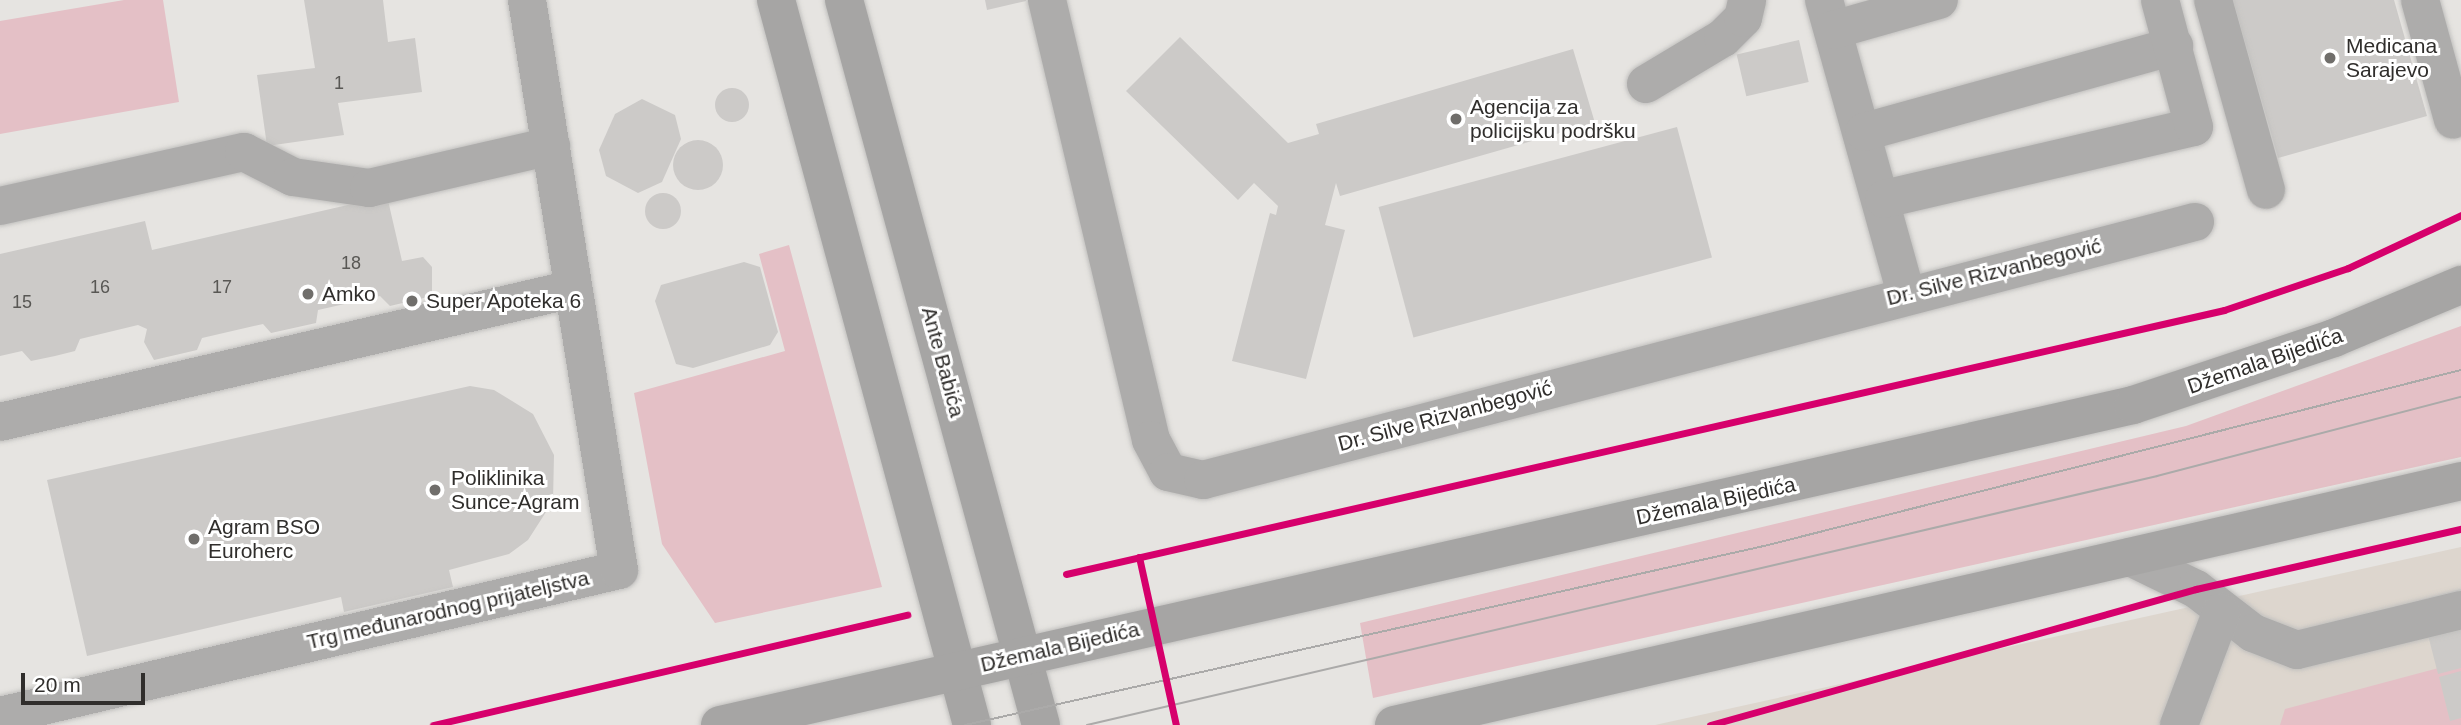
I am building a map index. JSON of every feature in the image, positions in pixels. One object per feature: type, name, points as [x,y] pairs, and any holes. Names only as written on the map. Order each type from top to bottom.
[{"type":"main road","points":[[776,0],[972,725]]},
{"type":"main road","name":"Ante Babića","points":[[844,0],[1041,725]]},
{"type":"main road","name":"Džemala Bijedića","points":[[719,725],[2133,405],[2321,343],[2461,285]]},
{"type":"main road","points":[[1394,725],[2461,481]]},
{"type":"lane","name":"Dr. Silve Rizvanbegović","points":[[1047,0],[1152,440],[1168,471],[1203,480],[1906,293],[2194,222]]},
{"type":"lane","points":[[1646,84],[1723,38],[1743,18],[1747,0]]},
{"type":"lane","points":[[1906,293],[1884,200],[1828,15],[1939,0]]},
{"type":"lane","points":[[1884,200],[2194,127],[2160,0]]},
{"type":"lane","points":[[2213,0],[2266,190]]},
{"type":"lane","points":[[2420,0],[2453,120]]},
{"type":"lane","name":"Trg međunarodnog prijateljstva","points":[[0,716],[619,570],[573,289],[531,1]]},
{"type":"lane","points":[[1864,132],[2174,46]]},
{"type":"lane","points":[[0,206],[244,152],[293,177],[369,188],[551,146]]},
{"type":"lane","points":[[0,422],[573,289]]},
{"type":"lane","points":[[2130,557],[2196,589],[2221,613],[2297,650],[2461,610]]},
{"type":"lane","points":[[2179,725],[2221,613]]},
{"type":"shaded area","points":[[124,0],[163,0],[179,102],[0,134],[0,21]]},
{"type":"shaded area","points":[[789,245],[882,587],[715,623],[662,544],[634,393],[785,351],[759,254]]},
{"type":"shaded area","points":[[2461,326],[2461,457],[1373,698],[1360,623],[2186,426]]},
{"type":"shaded area","points":[[2461,547],[2461,725],[1655,725]]},
{"type":"shaded area","points":[[2461,662],[2461,725],[2280,725],[2285,709]]},
{"type":"building","points":[[304,0],[383,0],[388,42],[415,38],[422,92],[338,103],[344,135],[267,146],[257,75],[315,68]]},
{"type":"building","points":[[985,0],[1026,0],[1026,1],[987,10]]},
{"type":"building","name":"Medicana Sarajevo","points":[[2233,0],[2394,0],[2427,116],[2278,158]]},
{"type":"building","points":[[1180,37],[1288,143],[1319,134],[1316,124],[1573,49],[1595,123],[1340,196],[1336,183],[1325,225],[1345,230],[1306,379],[1232,361],[1270,213],[1276,215],[1278,206],[1254,183],[1238,200],[1126,91]]},
{"type":"building","points":[[1799,40],[1809,82],[1746,96],[1737,54]]},
{"type":"building","points":[[732,88],[744,93],[749,105],[744,117],[732,122],[720,117],[715,105],[720,93]]},
{"type":"building","points":[[642,99],[675,115],[681,139],[662,182],[638,193],[606,176],[599,150],[615,114]]},
{"type":"building","points":[[1677,127],[1712,257],[1413,337],[1379,207]]},
{"type":"building","points":[[698,140],[715,148],[723,165],[715,182],[698,190],[681,182],[673,165],[681,148]]},
{"type":"building","points":[[663,193],[676,198],[681,211],[676,224],[663,229],[650,224],[645,211],[650,198]]},
{"type":"building","points":[[387,196],[402,261],[423,257],[432,267],[432,296],[390,306],[380,296],[318,310],[316,323],[271,333],[263,324],[202,338],[197,350],[154,360],[144,342],[147,329],[138,325],[80,339],[75,351],[55,356],[31,361],[22,351],[0,356],[0,254],[145,221],[152,250]]},
{"type":"building","points":[[744,262],[760,267],[778,332],[770,345],[693,368],[676,364],[655,301],[661,285]]},
{"type":"building","points":[[470,386],[494,390],[533,414],[554,455],[553,501],[528,540],[509,554],[449,570],[453,587],[344,612],[341,597],[87,656],[47,480]]},
{"type":"building","points":[[2461,589],[2461,668],[2438,674],[2419,600]]},
{"type":"building","points":[[2461,671],[2461,718],[2450,721],[2439,677]]},
{"type":"tram line","points":[[965,725],[1768,545],[2461,370]]},
{"type":"tram line","points":[[1087,725],[2157,476],[2461,397]]},
{"type":"cycle path","points":[[1066,574],[2224,310],[2348,268],[2461,215]]},
{"type":"cycle path","points":[[1710,725],[2196,589],[2461,529]]},
{"type":"cycle path","points":[[1139,557],[1176,725]]},
{"type":"cycle path","points":[[433,725],[907,615]]},
{"type":"place","name":"Medicana Sarajevo","points":[[2330,58]]},
{"type":"place","name":"Agencija za policijsku podršku","points":[[1456,119]]},
{"type":"place","name":"Amko","points":[[308,294]]},
{"type":"place","name":"Super Apoteka 6","points":[[412,301]]},
{"type":"place","name":"Poliklinika Sunce-Agram","points":[[435,490]]},
{"type":"place","name":"Agram BSO Euroherc","points":[[194,539]]}]
